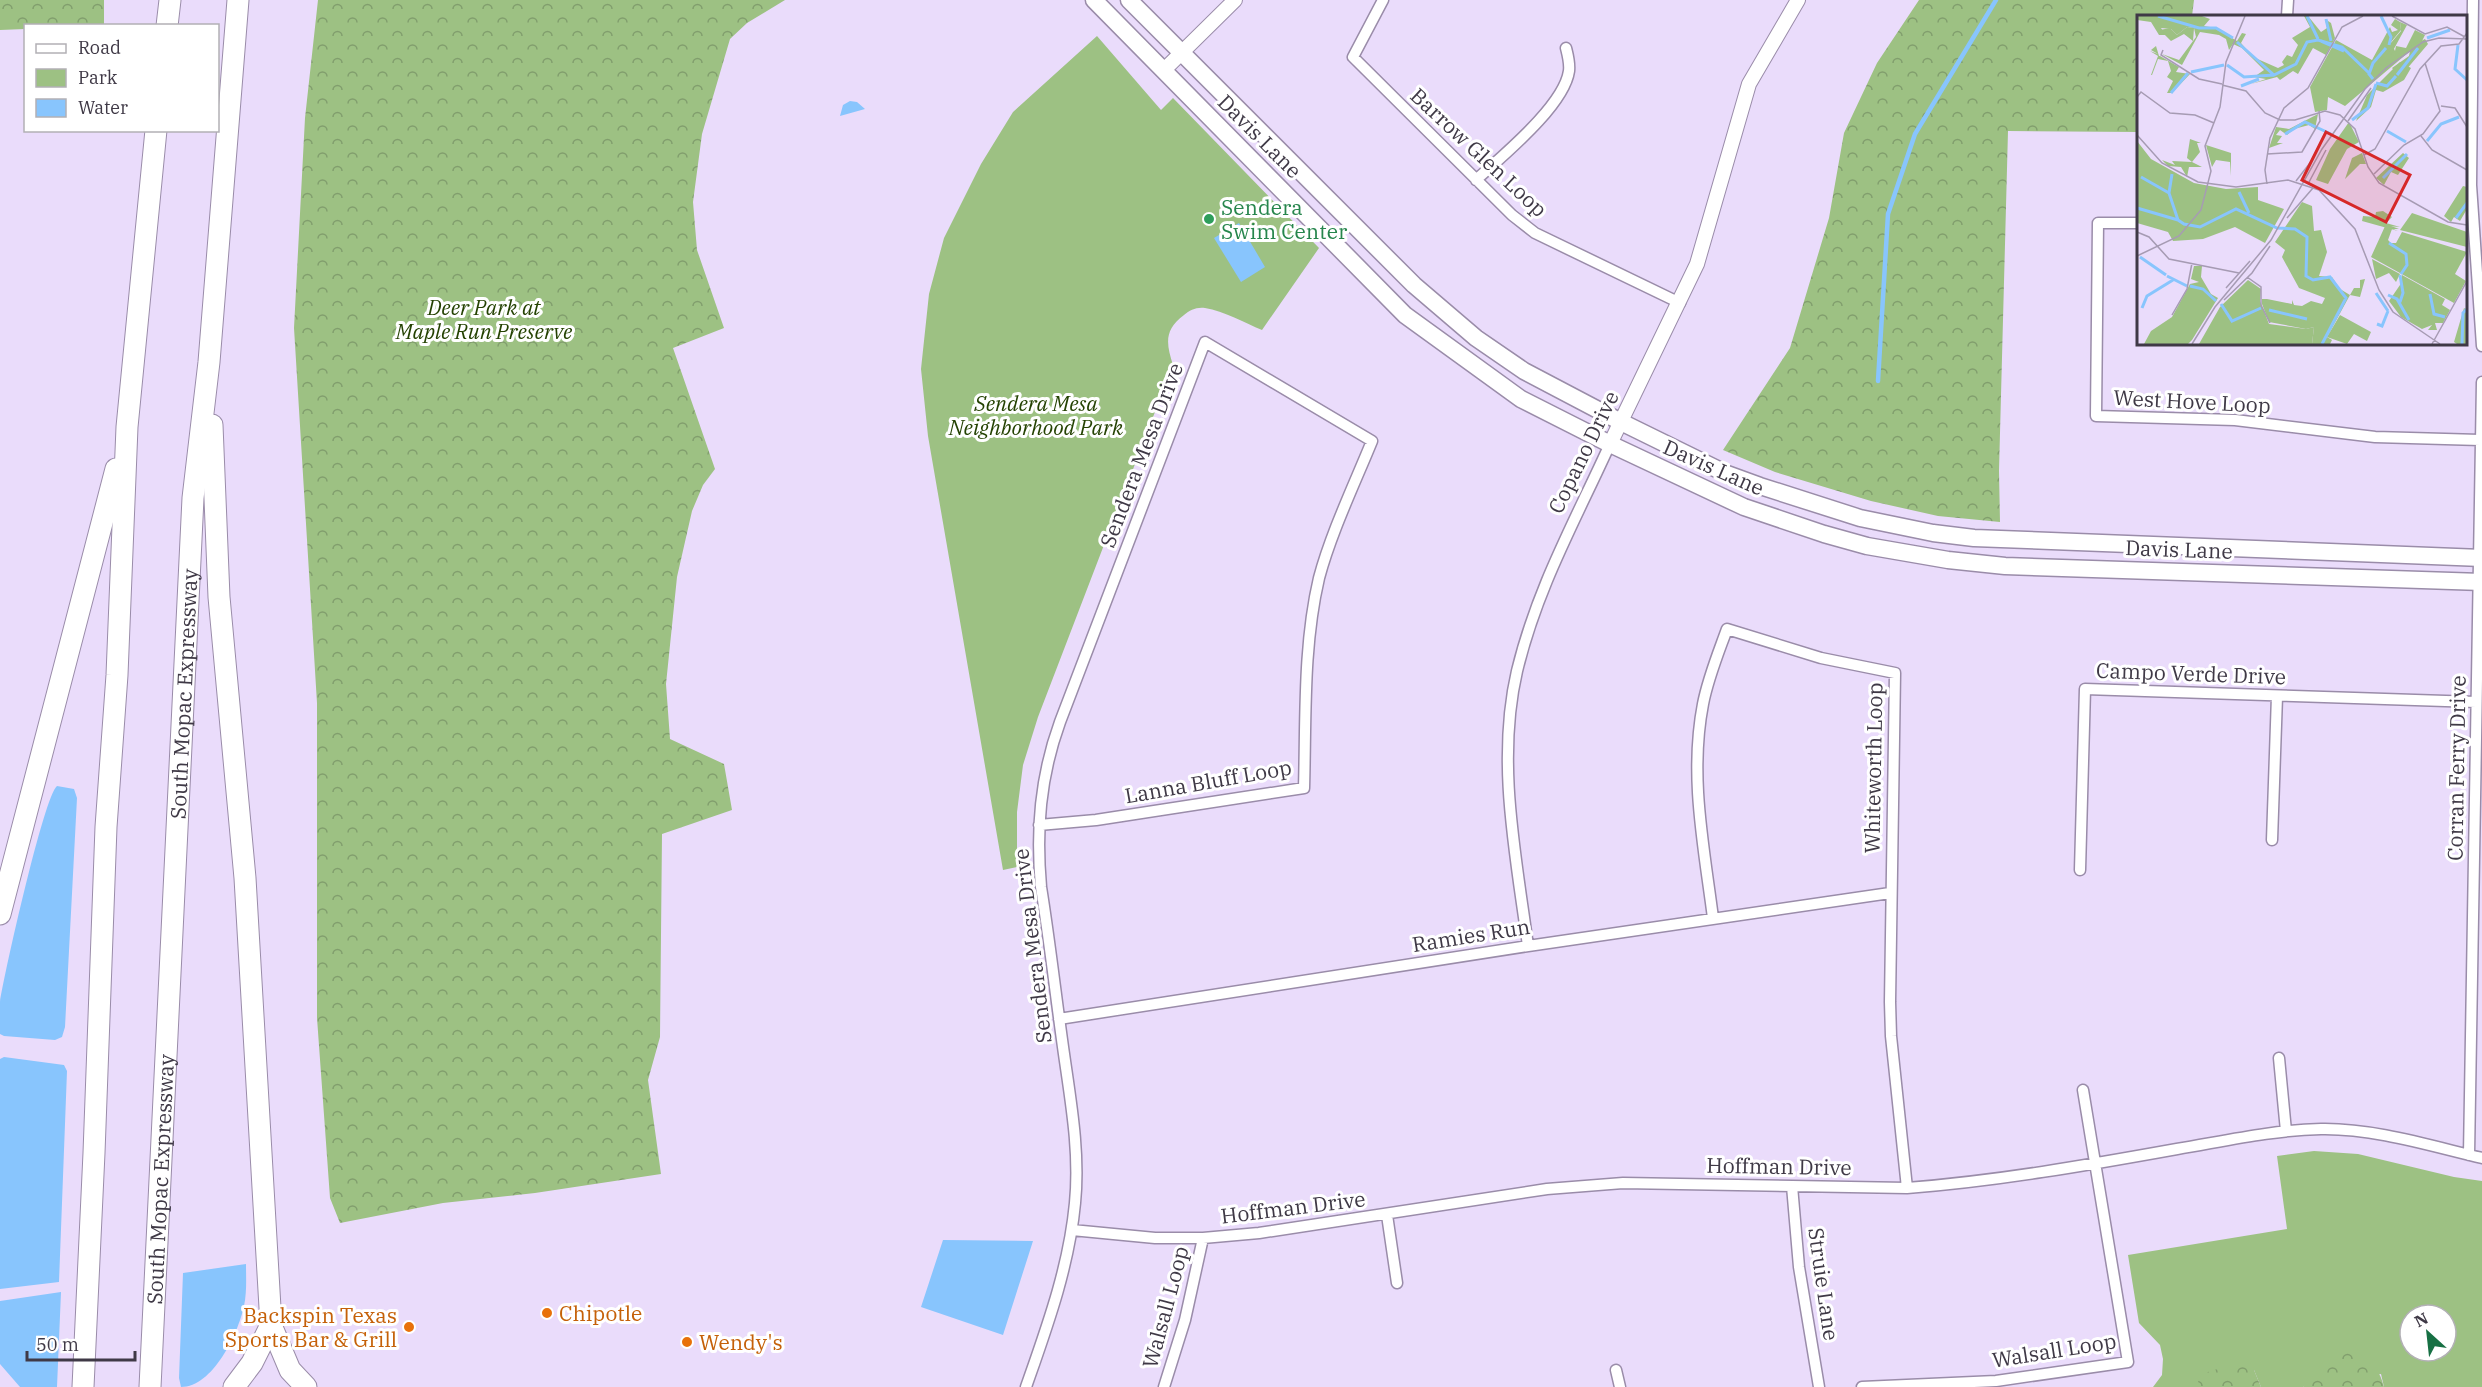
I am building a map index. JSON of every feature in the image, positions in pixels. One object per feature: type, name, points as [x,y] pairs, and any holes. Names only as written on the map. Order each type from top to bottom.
[{"type":"highway","points":[[167,24],[170,0]]},
{"type":"highway","name":"South Mopac Expressway","points":[[150,1387],[193,498],[209,362],[238,0]]},
{"type":"highway","points":[[82,1387],[94,1153],[106,827],[117,675],[127,427],[156,132]]},
{"type":"highway","points":[[209,362],[219,597],[245,878],[271,1325],[290,1370],[306,1387]]},
{"type":"highway","points":[[0,914],[127,427]]},
{"type":"highway","points":[[234,1387],[252,1364],[271,1325]]},
{"type":"main road","name":"Davis Lane","points":[[1094,0],[1405,315],[1521,399],[1744,507],[1824,534],[1898,552],[2005,566],[2480,582]]},
{"type":"main road","name":"Davis Lane","points":[[1129,0],[1414,285],[1449,316],[1524,371],[1726,474],[1860,518],[1933,533],[2030,542],[2480,558]]},
{"type":"street","points":[[1164,70],[1235,0]]},
{"type":"street","name":"Barrow Glen Loop","points":[[1383,0],[1353,57],[1514,218],[1535,233],[1680,303]]},
{"type":"street","name":"Copano Drive","points":[[1528,946],[1510,814],[1508,744],[1517,673],[1548,574],[1680,303],[1704,244],[1749,84],[1798,0]]},
{"type":"street","points":[[2473,0],[2477,34],[2470,140],[2470,247],[2482,346]]},
{"type":"street","points":[[1476,180],[1528,130],[1556,98],[1569,71],[1566,48]]},
{"type":"street","name":"West Hove Loop","points":[[2137,223],[2098,223],[2096,416],[2235,420],[2375,437],[2480,440]]},
{"type":"street","name":"Lanna Bluff Loop","points":[[1039,825],[1096,820],[1304,788],[1307,655],[1314,601],[1326,558],[1372,441],[1205,342]]},
{"type":"street","name":"Sendera Mesa Drive","points":[[1026,1387],[1058,1292],[1072,1230],[1076,1175],[1075,1133],[1041,887],[1039,825],[1041,790],[1052,744],[1205,342]]},
{"type":"street","name":"Corran Ferry Drive","points":[[2469,1155],[2482,382]]},
{"type":"street","name":"Whiteworth Loop","points":[[1713,918],[1697,798],[1696,767],[1703,702],[1727,629],[1821,658],[1895,673],[1890,893],[1890,1036],[1907,1188]]},
{"type":"street","name":"Campo Verde Drive","points":[[2080,870],[2085,689],[2476,702]]},
{"type":"street","points":[[2272,840],[2277,696]]},
{"type":"street","name":"Ramies Run","points":[[1059,1019],[1528,946],[1890,893]]},
{"type":"street","points":[[2279,1058],[2286,1131]]},
{"type":"street","points":[[2083,1090],[2096,1163]]},
{"type":"street","name":"Hoffman Drive","points":[[1072,1230],[1155,1238],[1203,1238],[1259,1233],[1591,1184],[1655,1183],[1907,1188],[1981,1181],[2286,1131],[2347,1130],[2482,1158]]},
{"type":"street","name":"Walsall Loop","points":[[1862,1387],[1996,1381],[2128,1362],[2096,1163]]},
{"type":"street","name":"Struie Lane","points":[[1792,1186],[1799,1267],[1819,1387]]},
{"type":"street","points":[[1387,1215],[1397,1283]]},
{"type":"street","name":"Walsall Loop","points":[[1164,1387],[1185,1320],[1203,1238]]},
{"type":"street","points":[[1616,1370],[1620,1387]]},
{"type":"green space","points":[[0,0],[104,0],[104,24],[24,24],[24,29],[0,30]]},
{"type":"green space","name":"Deer Park at Maple Run Preserve","points":[[318,0],[785,0],[747,23],[730,39],[702,134],[693,202],[697,250],[724,328],[673,348],[715,469],[703,485],[692,511],[677,577],[666,684],[670,739],[724,764],[732,810],[662,834],[660,1037],[648,1080],[661,1174],[535,1193],[443,1203],[340,1223],[330,1198],[317,1018],[317,703],[294,328],[305,118]]},
{"type":"green space","points":[[1919,0],[2194,0],[2192,15],[2137,15],[2137,132],[2008,131],[1999,471],[2000,522],[1938,516],[1871,501],[1775,472],[1723,450],[1790,348],[1829,218],[1844,133],[1877,63]]},
{"type":"green space","name":"Sendera Mesa Neighborhood Park","points":[[1097,36],[1161,110],[1173,98],[1319,248],[1262,330],[1227,314],[1202,308],[1186,313],[1173,326],[1168,343],[1173,365],[1038,717],[1023,765],[1017,812],[1017,867],[1003,870],[928,436],[921,369],[929,294],[944,238],[981,164],[1013,112]]},
{"type":"green space","points":[[2314,1151],[2358,1154],[2454,1177],[2482,1181],[2482,1387],[2384,1387],[2381,1374],[2308,1384],[2303,1387],[2261,1387],[2254,1370],[2199,1380],[2199,1387],[2153,1387],[2162,1375],[2163,1359],[2160,1345],[2139,1323],[2128,1255],[2287,1229],[2277,1156]]},
{"type":"green space","points":[[2350,1352],[2363,1357],[2372,1364],[2384,1387],[2303,1387],[2334,1355]]},
{"type":"green space","points":[[2246,1360],[2254,1370],[2261,1387],[2199,1387],[2198,1380],[2208,1372]]},
{"type":"water","points":[[850,101],[857,102],[865,109],[840,116],[843,105]]},
{"type":"water","points":[[1239,223],[1265,267],[1241,282],[1214,238]]},
{"type":"water","points":[[57,786],[74,789],[77,798],[65,1027],[62,1037],[55,1040],[4,1036],[0,1034],[0,1002],[9,958],[34,852],[51,797]]},
{"type":"water","points":[[4,1057],[64,1065],[67,1071],[59,1282],[0,1289],[0,1059]]},
{"type":"water","points":[[943,1240],[1033,1241],[1003,1335],[921,1307]]},
{"type":"water","points":[[246,1264],[244,1306],[230,1344],[204,1378],[193,1385],[181,1387],[179,1378],[183,1273]]},
{"type":"water","points":[[61,1292],[57,1387],[20,1387],[0,1364],[0,1301]]},
{"type":"waterway","points":[[1878,381],[1888,214],[1915,134],[1996,0]]},
{"type":"place","name":"Sendera Swim Center","points":[[1209,219]]},
{"type":"place","name":"Chipotle","points":[[547,1313]]},
{"type":"place","name":"Backspin Texas Sports Bar & Grill","points":[[409,1327]]},
{"type":"place","name":"Wendy's","points":[[687,1342]]}]
